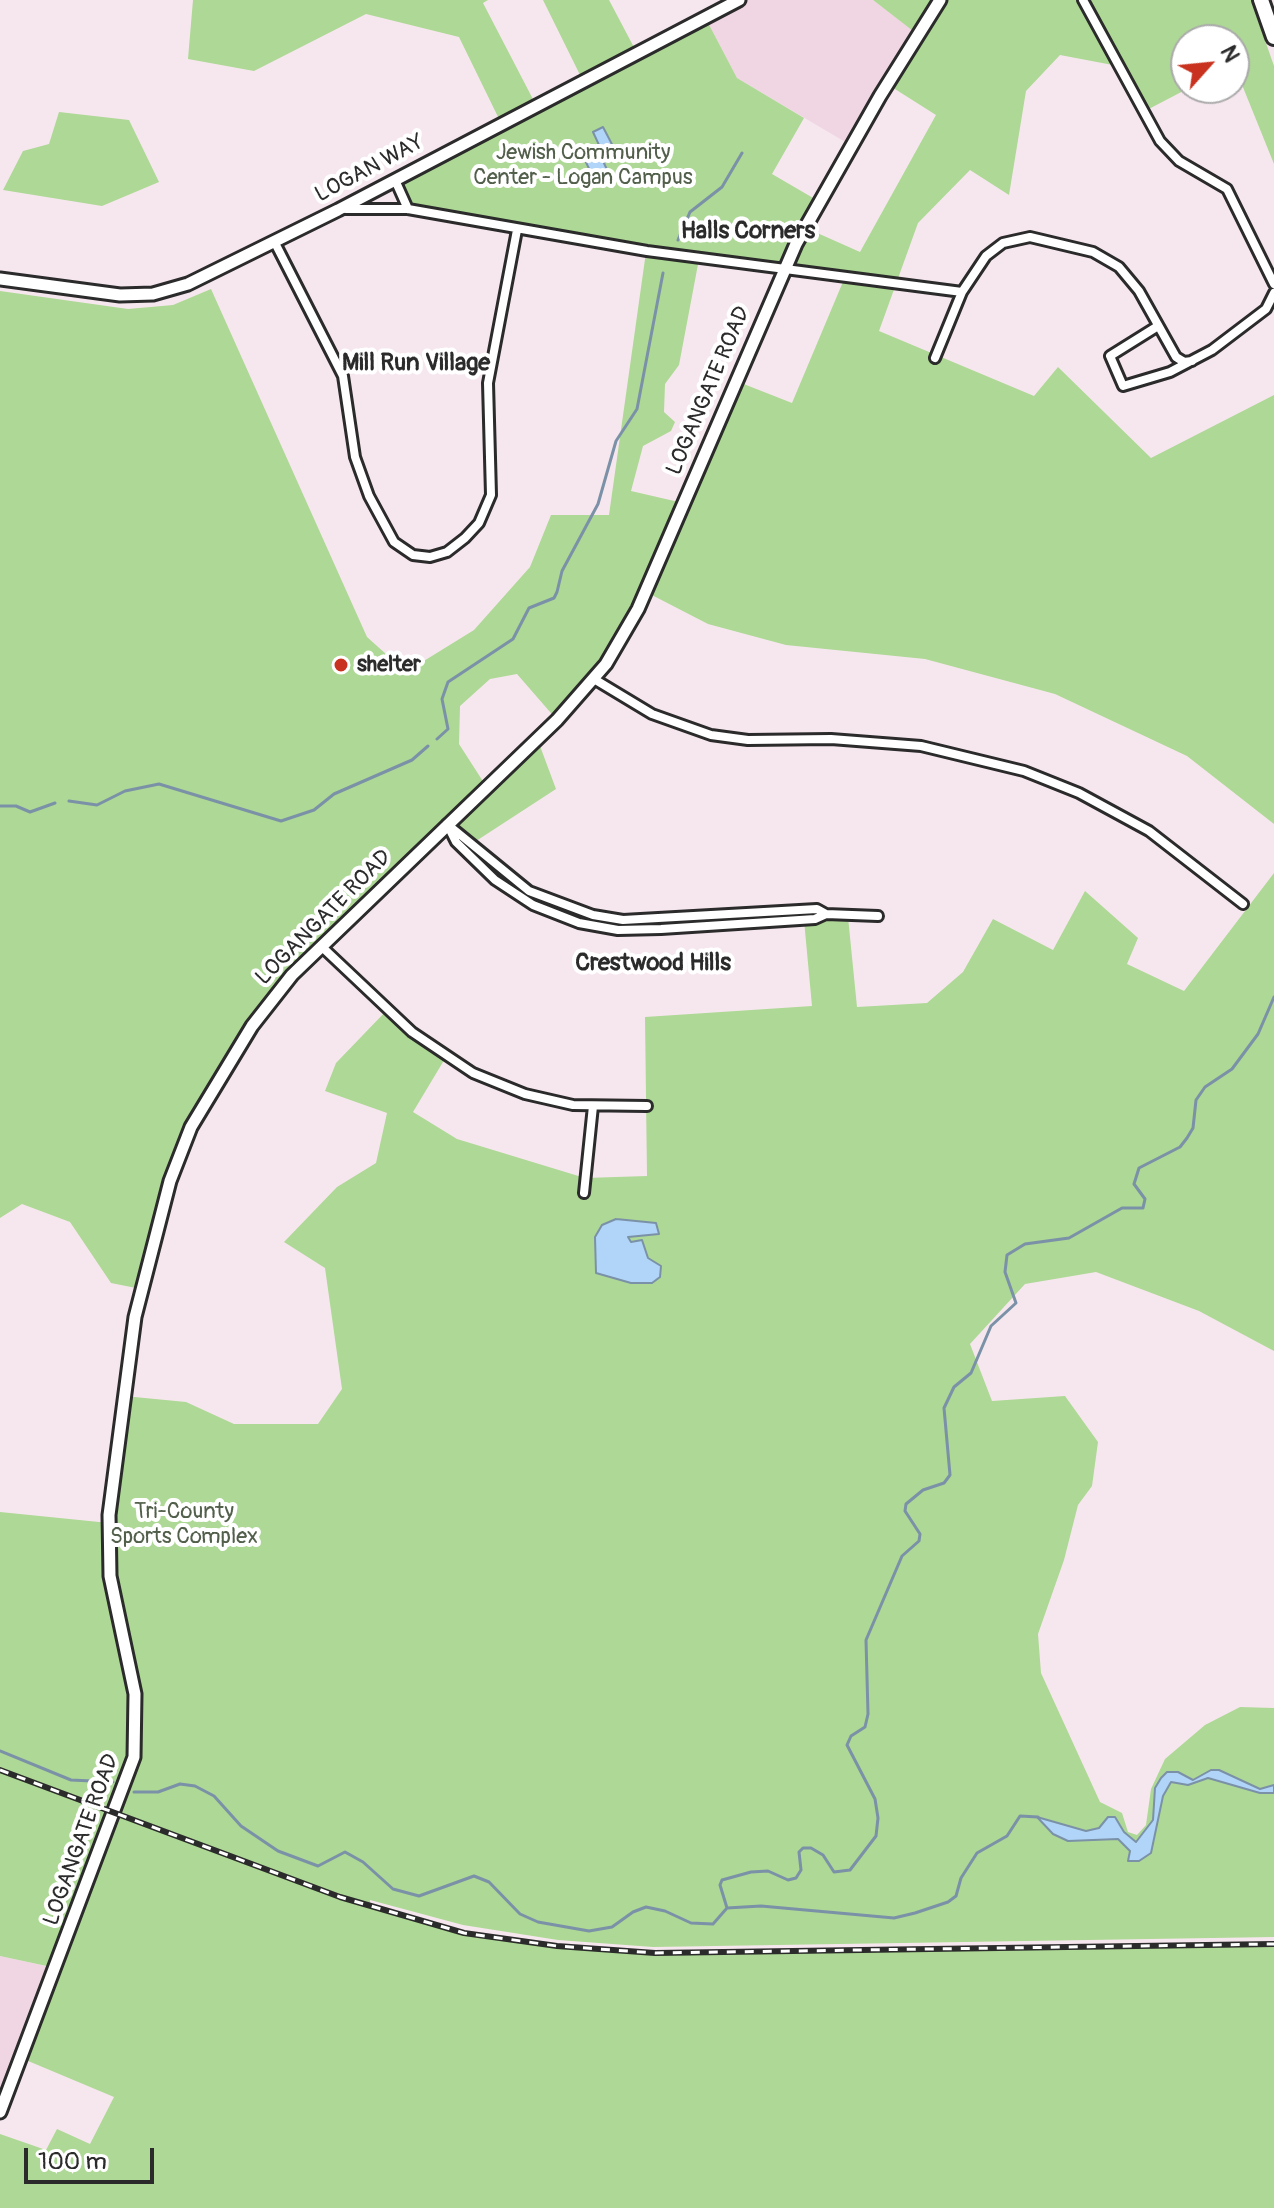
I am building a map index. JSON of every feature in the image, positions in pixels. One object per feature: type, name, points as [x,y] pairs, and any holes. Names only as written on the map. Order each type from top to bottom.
[{"type":"highway","points":[[1261,0],[1274,37]]},
{"type":"street","name":"LOGAN WAY","points":[[0,279],[120,295],[153,294],[188,284],[338,210],[739,0]]},
{"type":"street","name":"LOGANGATE ROAD","points":[[0,2112],[134,1757],[135,1694],[114,1602],[108,1538],[128,1358],[148,1259],[170,1181],[191,1127],[269,1001],[321,946],[557,720],[594,679],[638,609],[785,268],[880,96],[940,0]]},
{"type":"street","points":[[1083,0],[1160,141],[1179,161],[1227,189],[1274,284]]},
{"type":"street","points":[[395,180],[408,209]]},
{"type":"street","points":[[338,210],[366,206],[408,209],[660,253],[962,292]]},
{"type":"street","points":[[274,241],[343,376],[355,457],[369,496],[394,542],[413,555],[430,557],[447,552],[465,538],[479,523],[491,495],[488,383],[517,230]]},
{"type":"street","points":[[935,358],[962,292],[986,256],[998,246],[1024,237],[1044,238],[1109,260],[1139,291],[1176,357],[1184,362],[1192,361]]},
{"type":"street","points":[[1158,326],[1110,356],[1123,386],[1192,361],[1266,309],[1274,293]]},
{"type":"street","points":[[594,679],[652,714],[711,735],[748,740],[831,739],[921,746],[1024,771],[1079,793],[1149,831],[1243,904]]},
{"type":"street","points":[[447,824],[529,891],[571,910],[623,925],[815,919],[826,914],[878,916]]},
{"type":"street","points":[[321,946],[412,1032],[459,1065],[525,1094],[593,1106],[647,1106]]},
{"type":"street","points":[[584,1193],[593,1106]]},
{"type":"shaded area","points":[[739,0],[873,0],[918,34],[852,146],[737,78],[705,17]]},
{"type":"shaded area","points":[[0,1956],[56,1968],[0,2109]]},
{"type":"green space","name":"Jewish Community Center - Logan Campus","points":[[193,0],[488,0],[483,3],[536,105],[583,81],[543,0],[609,0],[637,53],[705,17],[737,78],[804,118],[772,174],[820,202],[806,228],[860,252],[936,115],[887,84],[917,34],[873,0],[1251,0],[1274,66],[1274,164],[1250,104],[1250,24],[1170,24],[1170,98],[1143,112],[1118,66],[1060,55],[1026,91],[1009,195],[970,170],[918,223],[879,331],[1034,396],[1058,367],[1151,458],[1274,395],[1274,824],[1187,756],[1055,694],[925,659],[786,645],[708,624],[646,592],[631,624],[557,720],[517,674],[490,679],[460,706],[459,744],[486,786],[537,738],[556,789],[473,843],[447,825],[292,975],[191,1127],[141,1289],[111,1283],[70,1222],[22,1204],[0,1218],[0,291],[128,309],[173,305],[211,289],[367,637],[406,672],[474,630],[530,567],[551,515],[609,515],[646,252],[408,209],[395,180],[501,123],[459,37],[366,14],[254,71],[188,59]],"holes":[[[699,259],[845,277],[792,403],[736,381],[683,503],[631,491],[643,446],[671,431],[675,422],[664,412],[665,384],[679,365]]]},
{"type":"green space","points":[[59,112],[129,120],[159,182],[102,206],[3,190],[23,151],[49,144]]},
{"type":"green space","name":"Tri-County Sports Complex","points":[[1274,873],[1274,1351],[1199,1311],[1096,1272],[1025,1284],[970,1344],[992,1401],[1065,1396],[1098,1442],[1092,1486],[1078,1505],[1064,1560],[1038,1634],[1041,1673],[1100,1802],[1122,1813],[1128,1832],[1137,1835],[1146,1825],[1151,1789],[1165,1759],[1205,1725],[1240,1707],[1274,1708],[1274,1937],[653,1947],[558,1940],[463,1925],[370,1900],[370,1906],[465,1933],[557,1946],[655,1953],[1274,1944],[1274,2208],[0,2208],[0,2134],[46,2150],[57,2129],[90,2144],[114,2097],[21,2058],[56,1968],[0,1956],[0,1512],[109,1523],[124,1396],[186,1402],[234,1424],[318,1424],[342,1389],[325,1268],[284,1242],[337,1187],[376,1163],[387,1113],[325,1091],[336,1063],[388,1009],[446,1057],[413,1112],[457,1139],[585,1178],[647,1176],[645,1017],[812,1006],[804,920],[826,914],[848,917],[857,1007],[927,1003],[963,972],[993,919],[1053,950],[1085,891],[1138,938],[1127,964],[1184,991]]},
{"type":"water","points":[[603,127],[617,154],[603,161],[609,174],[595,181],[582,154],[599,145],[593,132]]},
{"type":"water","points":[[616,1219],[656,1223],[659,1234],[628,1237],[631,1242],[642,1240],[648,1258],[661,1266],[660,1277],[652,1283],[631,1283],[596,1273],[595,1237],[602,1225]]},
{"type":"water","points":[[1211,1770],[1219,1770],[1260,1789],[1274,1785],[1274,1793],[1260,1793],[1208,1778],[1188,1785],[1171,1782],[1163,1796],[1151,1853],[1139,1861],[1128,1861],[1130,1851],[1118,1839],[1068,1841],[1053,1834],[1037,1817],[1086,1831],[1099,1828],[1108,1817],[1115,1817],[1124,1832],[1136,1842],[1153,1820],[1155,1788],[1167,1772],[1178,1772],[1193,1780]]},
{"type":"waterway","points":[[678,240],[690,212],[722,187],[742,153]]},
{"type":"waterway","points":[[437,739],[448,729],[442,699],[448,682],[513,639],[529,608],[554,598],[557,592],[562,571],[598,504],[616,441],[637,409],[663,273]]},
{"type":"waterway","points":[[69,801],[97,805],[125,791],[159,784],[281,821],[314,810],[334,794],[412,760],[428,746]]},
{"type":"waterway","points":[[0,806],[16,806],[30,812],[55,803]]},
{"type":"waterway","points":[[134,1792],[158,1792],[180,1784],[195,1786],[214,1796],[241,1826],[278,1851],[318,1866],[345,1852],[363,1862],[393,1889],[419,1896],[474,1876],[489,1882],[520,1914],[538,1922],[589,1931],[612,1927],[646,1907],[665,1911],[691,1923],[713,1924],[727,1908],[720,1885],[722,1880],[768,1871],[788,1880],[796,1878],[801,1870],[799,1852],[803,1848],[811,1848],[823,1855],[834,1872],[850,1870],[876,1836],[878,1818],[875,1799],[847,1745],[851,1736],[865,1727],[868,1714],[866,1640],[902,1556],[919,1541],[920,1534],[905,1511],[906,1504],[923,1490],[944,1483],[950,1475],[944,1408],[954,1387],[971,1373],[991,1326],[1016,1303],[1005,1272],[1007,1255],[1025,1244],[1069,1238],[1122,1208],[1143,1208],[1145,1199],[1134,1184],[1139,1168],[1180,1147],[1193,1128],[1196,1100],[1205,1087],[1232,1069],[1258,1034],[1274,997]]},
{"type":"waterway","points":[[0,1751],[71,1780],[113,1782]]},
{"type":"waterway","points":[[727,1908],[761,1906],[894,1918],[915,1913],[948,1902],[956,1896],[961,1878],[977,1853],[1007,1836],[1020,1816],[1038,1817]]},
{"type":"railway","points":[[0,1770],[340,1897],[464,1933],[557,1946],[655,1953],[1274,1944]]},
{"type":"place","name":"shelter","points":[[341,665]]},
{"type":"district","name":"Halls Corners","points":[[748,232]]},
{"type":"district","name":"Mill Run Village","points":[[416,364]]},
{"type":"district","name":"Crestwood Hills","points":[[653,964]]}]
